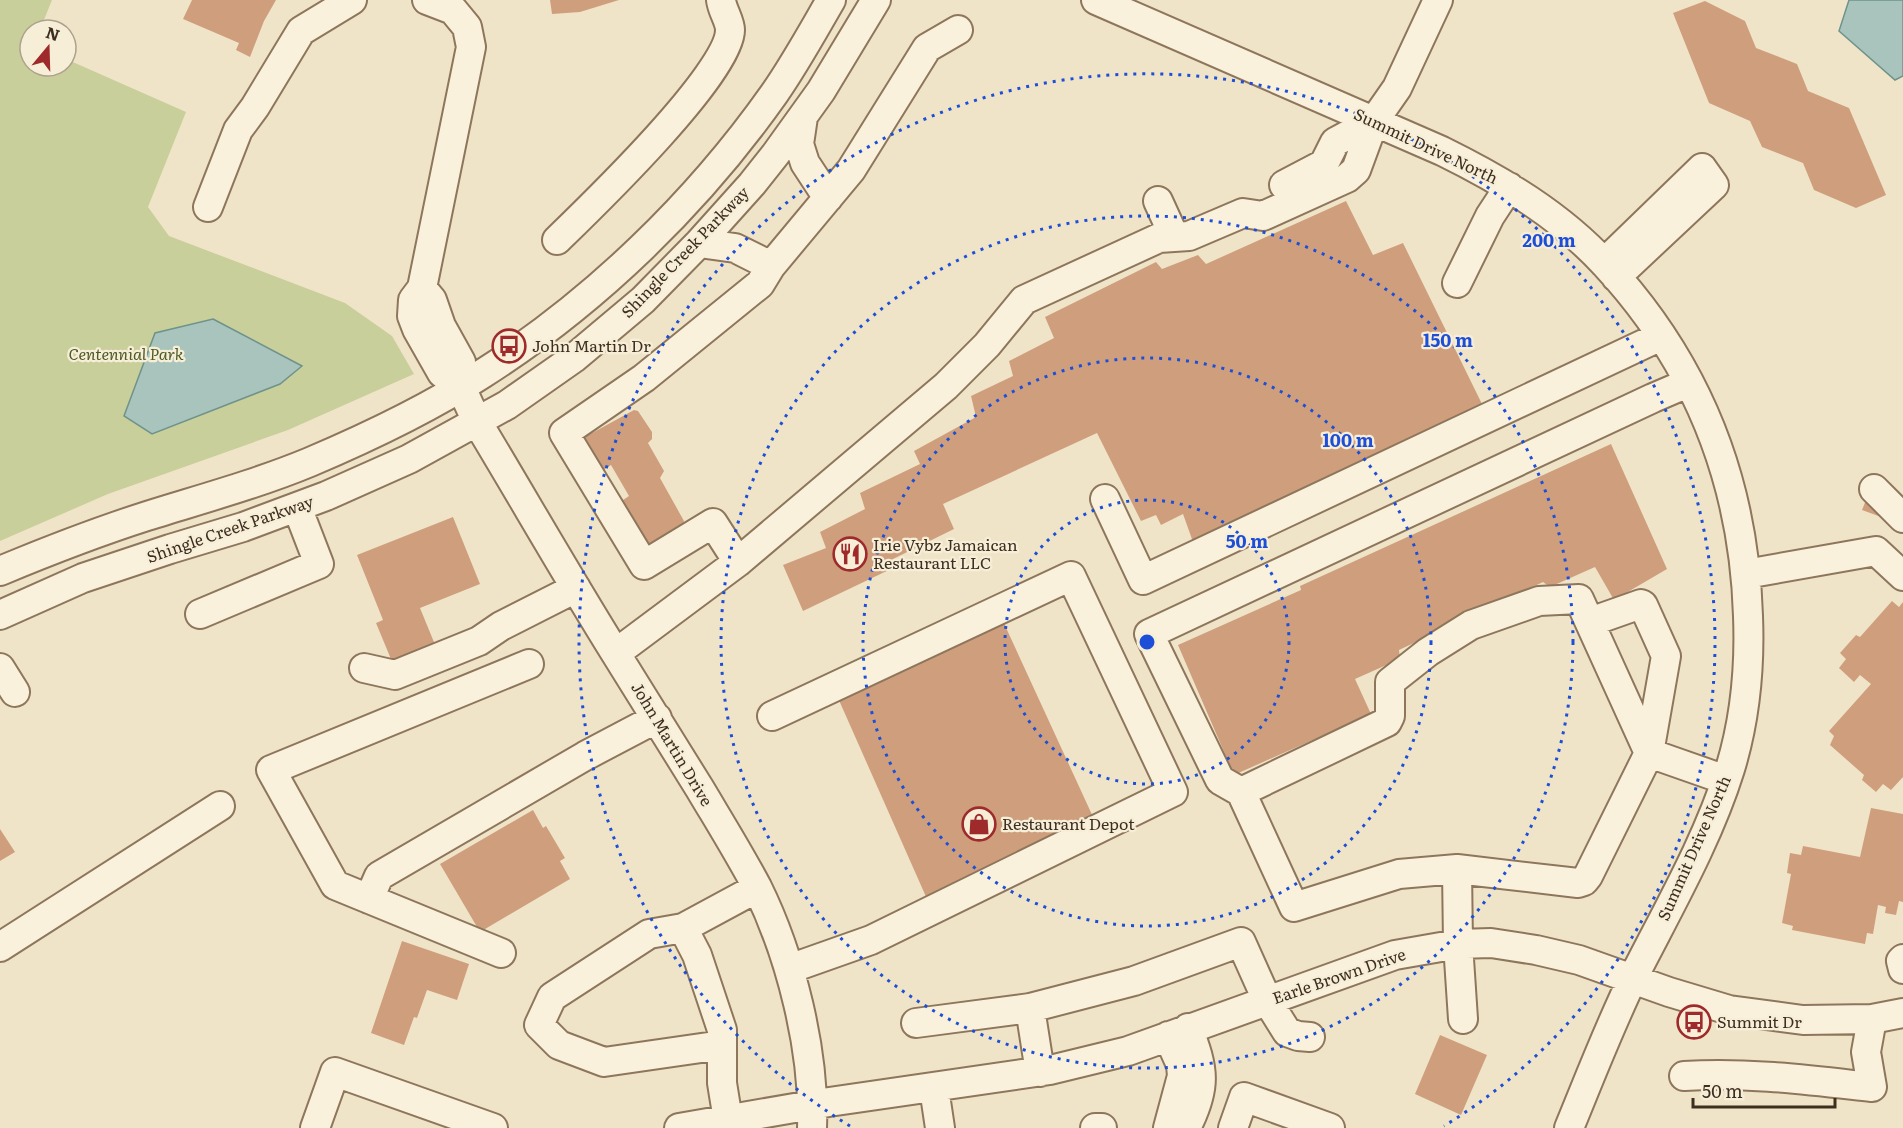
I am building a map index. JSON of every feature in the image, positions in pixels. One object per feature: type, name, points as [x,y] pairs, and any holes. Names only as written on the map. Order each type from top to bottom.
[{"type":"street","points":[[208,207],[238,130],[255,107],[301,31],[352,0]]},
{"type":"street","points":[[427,0],[453,10],[467,27],[471,47],[422,288],[413,300],[412,316],[442,373],[461,387]]},
{"type":"street","points":[[557,240],[637,162],[708,77],[723,53],[730,31],[721,0]]},
{"type":"street","name":"Shingle Creek Parkway","points":[[0,571],[64,544],[226,492],[308,462],[383,429],[482,374],[537,336],[602,284],[665,224],[724,159],[774,94],[831,0]]},
{"type":"street","name":"Shingle Creek Parkway","points":[[0,615],[83,578],[243,528],[326,496],[409,459],[476,420],[507,405],[574,358],[643,300],[752,184],[821,91],[876,0]]},
{"type":"street","name":"Summit Drive North","points":[[1096,0],[1452,155],[1509,187],[1558,221],[1610,270],[1677,360],[1710,426],[1732,492],[1746,574],[1749,654],[1742,711],[1731,766],[1687,871],[1632,980],[1569,1128]]},
{"type":"street","points":[[616,653],[738,562],[946,386],[987,345],[1024,300],[1159,238],[1189,236],[1243,213],[1263,216],[1347,178],[1356,170],[1374,121],[1397,88],[1438,0]]},
{"type":"street","points":[[738,562],[713,523],[644,565],[564,433],[644,378],[760,284],[771,266],[851,170],[927,48],[958,30]]},
{"type":"street","points":[[803,117],[799,144],[805,163],[828,198]]},
{"type":"street","points":[[1610,270],[1708,177]]},
{"type":"street","points":[[1457,283],[1491,216],[1509,187]]},
{"type":"street","points":[[1158,201],[1174,237]]},
{"type":"street","points":[[699,243],[735,248],[771,266]]},
{"type":"street","points":[[1105,499],[1143,580],[1661,336]]},
{"type":"street","points":[[1590,622],[1642,604],[1665,652],[1649,753],[1584,881],[1578,883],[1457,869],[1399,874],[1294,907],[1241,792],[1220,780],[1149,634],[1503,467],[1688,383]]},
{"type":"street","name":"John Martin Drive","points":[[461,387],[476,420],[757,888],[792,977],[805,1040],[812,1116]]},
{"type":"street","points":[[1874,489],[1903,518]]},
{"type":"street","points":[[200,614],[319,564],[297,507]]},
{"type":"street","points":[[1746,574],[1876,552],[1903,523]]},
{"type":"street","points":[[1876,552],[1903,576]]},
{"type":"street","points":[[772,716],[1071,576],[1173,792],[871,940],[789,969]]},
{"type":"street","points":[[364,668],[395,675],[479,641],[501,626],[576,588]]},
{"type":"street","points":[[1241,792],[1387,722],[1390,716],[1390,682],[1428,652],[1471,625],[1539,601],[1577,598],[1580,600],[1649,753],[1726,780]]},
{"type":"street","points":[[501,953],[335,885],[271,770],[529,664]]},
{"type":"street","points":[[0,668],[15,692]]},
{"type":"street","points":[[369,899],[379,876],[585,756],[657,718]]},
{"type":"street","points":[[0,947],[220,806]]},
{"type":"street","points":[[1457,869],[1458,944],[1463,1019]]},
{"type":"street","points":[[722,1045],[604,1062],[559,1045],[539,1025],[552,997],[649,934],[683,928],[757,888]]},
{"type":"street","points":[[683,928],[697,955],[722,1030],[722,1083],[728,1120]]},
{"type":"street","points":[[916,1023],[1030,1008],[1134,981],[1240,942],[1267,1000],[1287,1032],[1310,1037]]},
{"type":"street","name":"Earle Brown Drive","points":[[679,1128],[728,1120],[812,1116],[934,1088],[1040,1072],[1128,1051],[1395,955],[1458,944],[1491,943],[1579,960],[1632,980],[1729,1010],[1803,1020],[1872,1019],[1903,1013]]},
{"type":"street","points":[[1903,959],[1901,961],[1903,969]]},
{"type":"street","points":[[1030,1008],[1040,1072]]},
{"type":"street","points":[[1684,1076],[1719,1074],[1773,1076],[1872,1087],[1866,1052],[1872,1019]]},
{"type":"street","points":[[1168,1128],[1182,1076],[1178,1032]]},
{"type":"street","points":[[1178,1032],[1202,1067],[1202,1082],[1185,1128]]},
{"type":"street","points":[[315,1128],[335,1072],[493,1128]]},
{"type":"street","points":[[934,1088],[940,1128]]},
{"type":"street","points":[[1233,1128],[1244,1096],[1330,1128]]},
{"type":"street","points":[[1095,1128],[1102,1128]]},
{"type":"green space","name":"Centennial Park","points":[[0,0],[52,0],[45,18],[18,18],[18,78],[78,78],[78,64],[186,112],[148,207],[169,236],[345,303],[392,336],[414,374],[288,430],[108,494],[0,541]]},
{"type":"water","points":[[1849,0],[1903,0],[1903,76],[1895,80],[1839,31]]},
{"type":"water","points":[[213,319],[302,366],[280,384],[152,434],[124,416],[155,333]]},
{"type":"building","points":[[192,0],[276,0],[264,21],[250,57],[236,50],[239,43],[183,19]]},
{"type":"building","points":[[550,0],[619,0],[580,12],[552,14]]},
{"type":"building","points":[[1705,1],[1745,21],[1756,48],[1797,64],[1808,91],[1849,108],[1886,195],[1856,208],[1814,190],[1803,163],[1762,147],[1750,121],[1709,103],[1673,13]]},
{"type":"building","points":[[1346,201],[1373,255],[1403,243],[1482,404],[1193,542],[1183,514],[1161,525],[1156,515],[1141,521],[1097,433],[943,504],[954,529],[891,560],[893,568],[803,611],[783,565],[826,548],[820,532],[865,509],[860,493],[920,464],[914,451],[976,417],[971,396],[1013,376],[1009,361],[1054,338],[1045,317],[1156,262],[1162,269],[1198,255],[1206,264]]},
{"type":"building","points":[[634,410],[638,411],[652,432],[652,439],[648,443],[664,471],[660,478],[684,521],[683,525],[649,547],[617,504],[629,496],[611,465],[599,473],[583,438]]},
{"type":"building","points":[[1611,444],[1667,569],[1614,600],[1595,567],[1550,587],[1543,582],[1399,650],[1400,659],[1355,679],[1371,714],[1234,775],[1178,645],[1301,590],[1300,586]]},
{"type":"building","points":[[1866,500],[1903,525],[1862,510]]},
{"type":"building","points":[[453,517],[480,584],[420,608],[436,647],[393,664],[376,623],[383,620],[357,555]]},
{"type":"building","points":[[1892,601],[1899,607],[1903,602],[1903,777],[1891,790],[1883,784],[1876,792],[1862,780],[1864,775],[1830,745],[1834,736],[1829,731],[1871,684],[1860,675],[1854,682],[1839,668],[1846,659],[1840,653],[1856,635],[1860,637]]},
{"type":"building","points":[[1002,619],[1094,819],[927,899],[838,698]]},
{"type":"building","points":[[1871,808],[1903,814],[1903,902],[1899,901],[1896,915],[1885,913],[1886,907],[1878,905],[1873,934],[1867,933],[1865,944],[1792,930],[1793,926],[1782,923],[1791,874],[1787,873],[1790,853],[1801,855],[1803,846],[1860,857]]},
{"type":"building","points":[[533,810],[543,828],[546,826],[565,858],[560,861],[570,879],[480,932],[440,864]]},
{"type":"building","points":[[0,829],[15,852],[0,861]]},
{"type":"building","points":[[402,941],[469,964],[457,1000],[427,990],[404,1045],[371,1033]]},
{"type":"building","points":[[1440,1035],[1487,1055],[1461,1115],[1415,1094]]},
{"type":"place","name":"John Martin Dr","points":[[509,346]]},
{"type":"place","name":"Irie Vybz Jamaican Restaurant LLC","points":[[850,554]]},
{"type":"place","name":"Restaurant Depot","points":[[979,824]]},
{"type":"place","name":"Summit Dr","points":[[1694,1022]]}]
